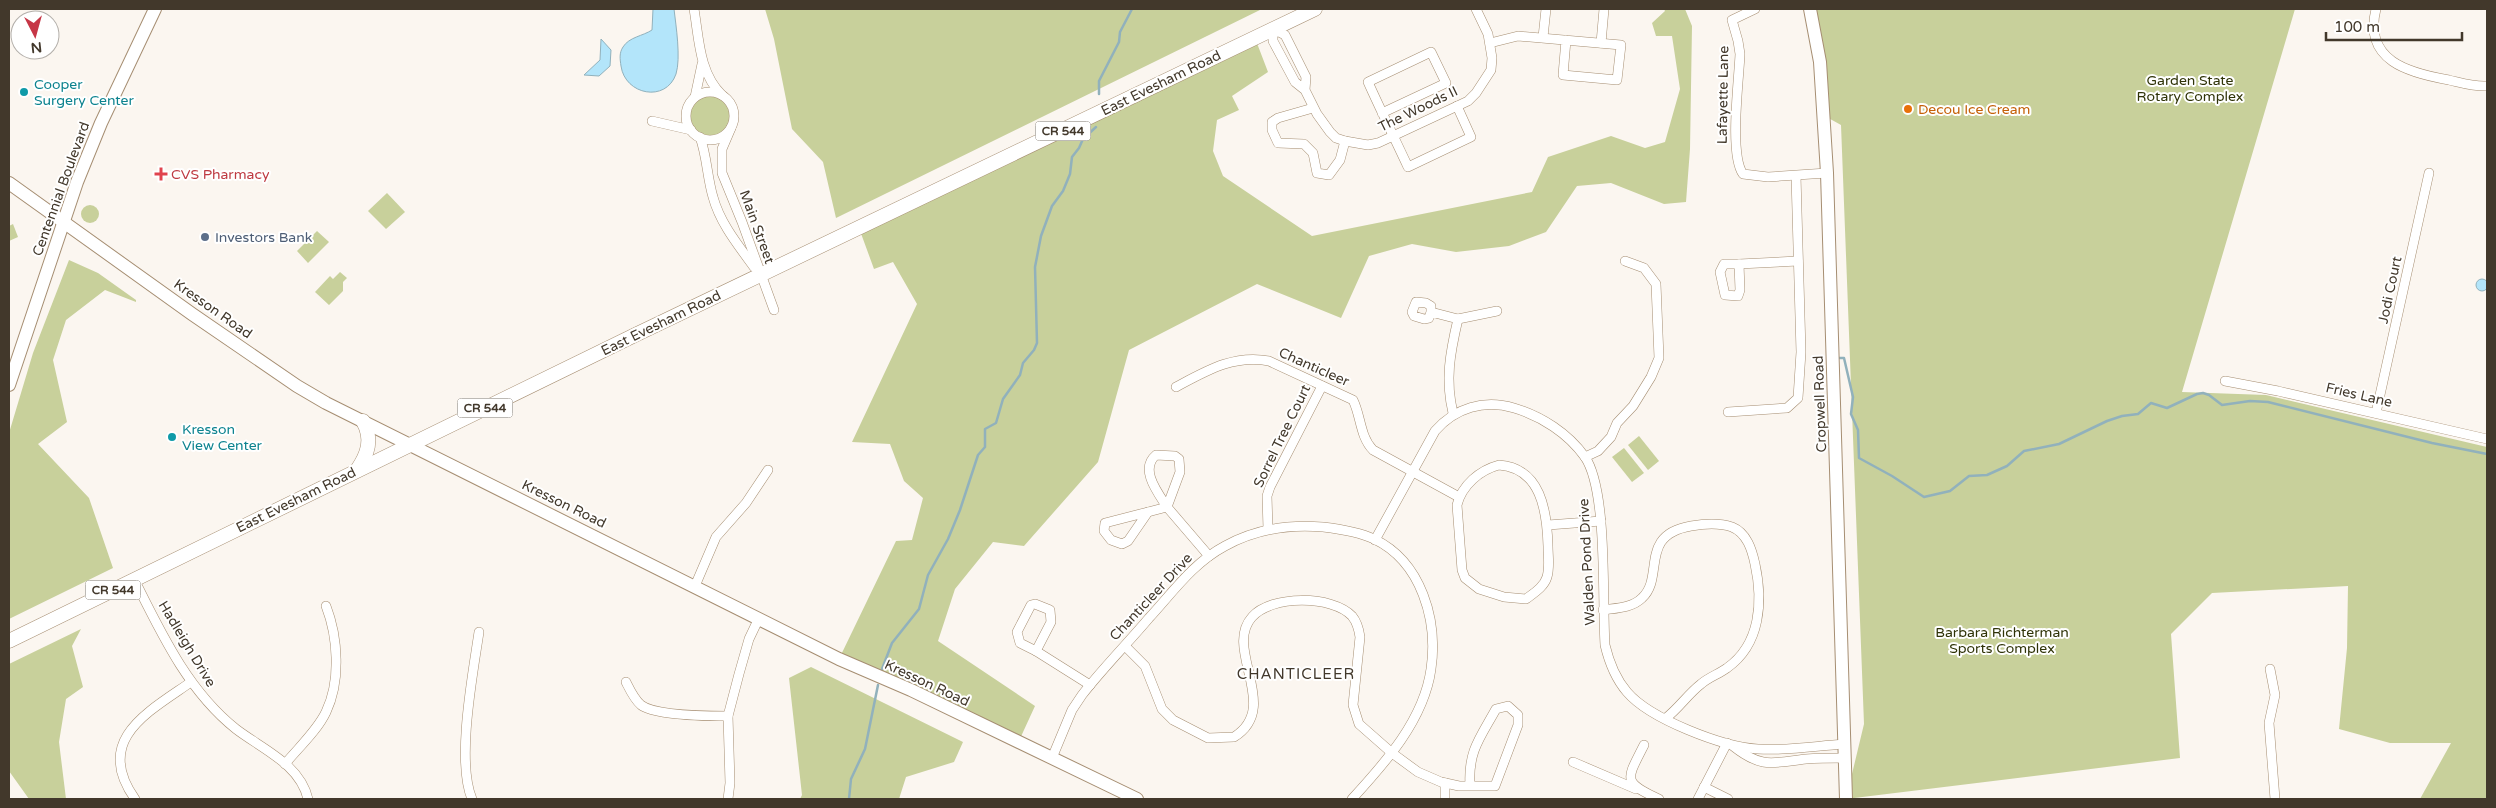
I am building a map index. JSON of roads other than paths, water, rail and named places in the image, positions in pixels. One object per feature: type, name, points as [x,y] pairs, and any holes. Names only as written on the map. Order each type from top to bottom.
[{"type":"main road","name":"East Evesham Road","points":[[9,641],[357,470],[1315,9]]},
{"type":"main road","points":[[357,470],[368,450],[368,429],[363,421]]},
{"type":"street","name":"Centennial Boulevard","points":[[9,385],[64,222],[101,123],[156,9]]},
{"type":"street","points":[[652,121],[691,130],[700,137],[716,139],[726,134],[734,120],[734,109],[730,102],[709,78],[703,59],[694,9]]},
{"type":"street","name":"The Woods II","points":[[1345,141],[1368,145],[1393,136],[1468,101],[1485,82],[1492,58],[1488,34],[1476,9]]},
{"type":"street","points":[[1543,37],[1546,9]]},
{"type":"street","points":[[1600,43],[1604,9]]},
{"type":"street","name":"Lafayette Lane","points":[[1755,9],[1732,20],[1740,54],[1737,160],[1743,174],[1768,177],[1827,173]]},
{"type":"street","name":"Cropwell Road","points":[[1810,9],[1820,62],[1827,173],[1846,799]]},
{"type":"street","points":[[2376,9],[2373,19],[2377,42],[2385,54],[2402,69],[2419,75],[2487,86]]},
{"type":"street","points":[[1305,90],[1306,77],[1285,35],[1273,29],[1273,41],[1295,82],[1305,90],[1313,108],[1336,138],[1345,141],[1340,160],[1329,174],[1317,173],[1313,153],[1304,144],[1278,143],[1274,138],[1272,122],[1278,118],[1313,108]]},
{"type":"street","points":[[1490,43],[1518,36],[1543,37],[1620,45],[1617,80],[1563,75],[1566,40]]},
{"type":"street","points":[[1382,113],[1446,83],[1431,52],[1368,82],[1382,113],[1408,167],[1471,137],[1457,106]]},
{"type":"street","points":[[691,130],[687,122],[687,113],[689,104],[695,97],[702,75],[703,59]]},
{"type":"street","points":[[695,97],[707,92],[722,94]]},
{"type":"street","name":"Main Street","points":[[731,128],[722,149],[722,173],[742,222],[760,275]]},
{"type":"street","name":"Main Street","points":[[700,137],[713,200],[728,231],[760,275]]},
{"type":"street","name":"Jodi Court","points":[[2376,413],[2429,173]]},
{"type":"street","points":[[1728,412],[1787,408],[1798,398],[1801,352],[1796,176]]},
{"type":"street","name":"Kresson Road","points":[[9,183],[297,386],[363,421],[839,659],[911,690],[1137,799]]},
{"type":"street","points":[[1585,457],[1598,451],[1610,437],[1617,423],[1633,406],[1651,377],[1659,358],[1656,284],[1644,268],[1625,260]]},
{"type":"street","points":[[1739,264],[1798,261]]},
{"type":"street","points":[[760,275],[774,310]]},
{"type":"street","points":[[1431,312],[1458,319],[1497,311]]},
{"type":"street","points":[[1454,413],[1449,396],[1447,372],[1458,319]]},
{"type":"street","name":"Chanticleer","points":[[1176,386],[1220,364],[1259,359],[1269,361],[1352,400],[1359,411],[1367,444],[1374,450],[1460,497]]},
{"type":"street","name":"Fries Lane","points":[[2225,381],[2487,439]]},
{"type":"street","name":"Sorrel Tree Court","points":[[1268,529],[1267,496],[1270,487],[1322,386]]},
{"type":"street","name":"Walden Pond Drive","points":[[1376,540],[1434,431],[1454,413],[1469,407],[1490,405],[1508,406],[1529,412],[1551,424],[1573,443],[1585,457],[1594,477],[1600,521],[1605,645],[1610,664],[1627,692],[1638,703],[1687,729],[1730,744],[1782,750],[1794,747],[1844,744]]},
{"type":"street","points":[[1167,507],[1180,472],[1179,459],[1175,456],[1156,455],[1150,464],[1151,480],[1167,507],[1209,556]]},
{"type":"street","points":[[1499,465],[1512,466],[1530,480],[1540,494],[1548,525],[1547,576],[1540,589],[1523,600],[1479,590],[1470,583],[1462,570],[1457,505],[1460,497],[1468,485],[1488,468],[1499,465]]},
{"type":"street","points":[[695,586],[716,537],[746,503],[768,470]]},
{"type":"street","points":[[1148,512],[1128,541],[1122,544],[1111,540],[1104,532],[1105,523],[1167,507]]},
{"type":"street","points":[[1548,525],[1600,521]]},
{"type":"street","points":[[1603,610],[1625,607],[1643,598],[1651,582],[1661,542],[1672,531],[1698,524],[1717,525],[1732,528],[1743,535],[1748,542],[1756,571],[1759,607],[1756,629],[1740,655],[1727,668],[1703,682],[1666,718]]},
{"type":"street","name":"Chanticleer Drive","points":[[1052,758],[1072,710],[1090,685],[1188,574],[1209,556],[1225,545],[1268,529],[1286,526],[1326,527],[1354,532],[1376,540],[1404,563],[1418,583],[1428,608],[1433,639],[1429,677],[1407,731],[1392,753],[1352,799]]},
{"type":"street","name":"Hadleigh Drive","points":[[134,579],[191,682],[206,700],[235,728],[296,774],[308,799]]},
{"type":"street","points":[[1125,646],[1145,666],[1162,709],[1173,720],[1208,738],[1234,737],[1248,724],[1252,713],[1253,686],[1246,655],[1245,637],[1247,625],[1252,616],[1265,607],[1292,600],[1314,602],[1341,609],[1352,616],[1358,626],[1360,637],[1353,705],[1359,724],[1392,753],[1418,772],[1445,783],[1470,785],[1495,786],[1518,725],[1518,715],[1508,706],[1496,709],[1472,752],[1469,764],[1470,785]]},
{"type":"street","points":[[1036,651],[1051,622],[1050,610],[1035,604],[1030,605],[1017,632],[1020,643],[1090,685]]},
{"type":"street","points":[[285,764],[326,712],[332,690],[336,643],[326,606]]},
{"type":"street","points":[[728,799],[730,783],[728,716],[741,665],[759,618]]},
{"type":"street","points":[[472,799],[466,755],[470,691],[479,632]]},
{"type":"street","points":[[2270,669],[2275,695],[2270,723],[2275,799]]},
{"type":"street","points":[[135,799],[125,785],[122,775],[121,748],[124,738],[131,728],[146,714],[191,682]]},
{"type":"street","points":[[626,682],[634,696],[646,708],[690,715],[728,716]]},
{"type":"street","points":[[1698,799],[1730,744]]},
{"type":"street","name":"Walden Pond Drive","points":[[1730,744],[1746,757],[1775,763],[1792,763],[1804,759],[1845,758]]},
{"type":"street","points":[[1638,790],[1630,779],[1630,772],[1644,745]]},
{"type":"street","points":[[1573,762],[1659,799]]},
{"type":"street","points":[[1445,783],[1446,799]]},
{"type":"street","points":[[1704,787],[1728,799]]},
{"type":"water","points":[[653,9],[674,9],[678,59],[676,74],[671,83],[664,89],[646,92],[630,84],[624,76],[620,56],[623,47],[629,41],[652,30]]},
{"type":"water","points":[[601,39],[611,50],[610,66],[599,76],[584,75],[600,60]]},
{"type":"water","points":[[2480,279],[2484,279],[2488,285],[2484,291],[2480,291],[2476,287],[2476,283]]},
{"type":"waterway","points":[[1099,94],[1099,81],[1119,42],[1120,32],[1132,9]]},
{"type":"waterway","points":[[882,669],[892,643],[919,609],[928,575],[948,539],[960,510],[978,455],[985,447],[985,429],[996,423],[1003,399],[1020,375],[1023,363],[1034,350],[1037,343],[1035,267],[1041,236],[1052,206],[1063,191],[1070,174],[1072,157],[1083,139],[1096,127]]},
{"type":"waterway","points":[[1838,358],[1844,358],[1853,397],[1851,414],[1858,430],[1859,458],[1892,476],[1924,497],[1950,491],[1969,476],[1987,475],[2007,466],[2024,451],[2059,444],[2107,421],[2122,416],[2138,414],[2151,403],[2167,408],[2203,393],[2209,395],[2222,405],[2250,401],[2268,402],[2432,443],[2487,454]]},
{"type":"waterway","points":[[849,799],[851,779],[865,749],[878,685]]},
{"type":"place","name":"Cooper Surgery Center","points":[[24,92]]},
{"type":"place","name":"Decou Ice Cream","points":[[1908,109]]},
{"type":"place","name":"CVS Pharmacy","points":[[161,174]]},
{"type":"place","name":"Investors Bank","points":[[205,237]]},
{"type":"place","name":"Kresson View Center","points":[[172,437]]},
{"type":"district","name":"CHANTICLEER","points":[[1296,674]]},
{"type":"park label","name":"Garden State Rotary Complex","points":[[2190,88]]},
{"type":"park label","name":"Barbara Richterman Sports Complex","points":[[2002,640]]}]
